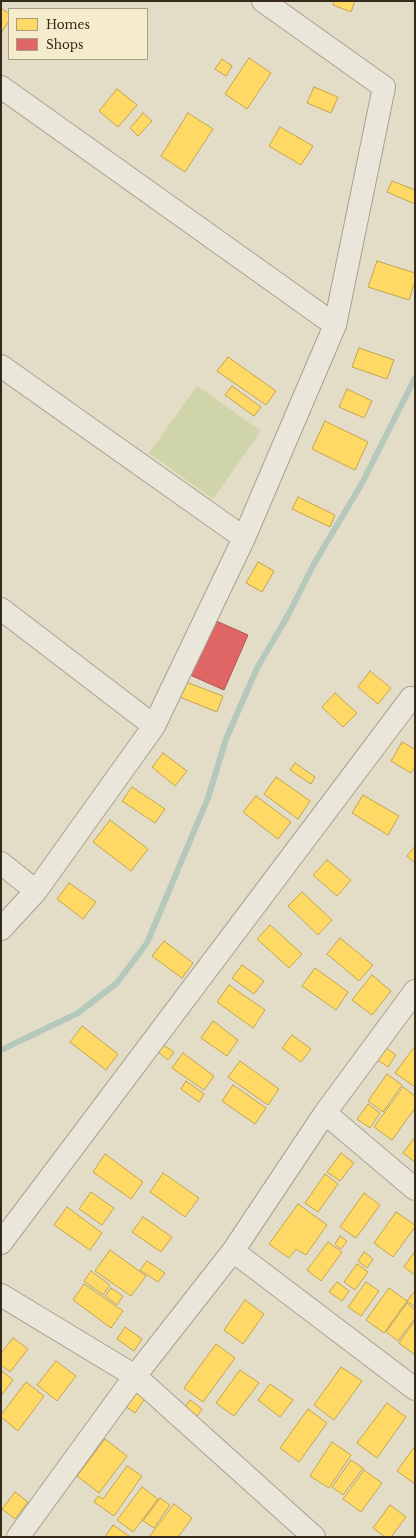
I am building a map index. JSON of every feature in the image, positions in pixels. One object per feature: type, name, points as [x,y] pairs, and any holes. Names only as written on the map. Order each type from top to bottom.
[{"type":"street","points":[[1,929],[36,891],[154,726],[244,538],[335,325],[384,87],[263,1]]},
{"type":"street","points":[[1,87],[335,325]]},
{"type":"street","points":[[1,366],[244,538]]},
{"type":"street","points":[[1,609],[154,726]]},
{"type":"street","points":[[1,1243],[411,698],[415,701]]},
{"type":"street","points":[[1,863],[36,891]]},
{"type":"street","points":[[18,1537],[135,1376],[233,1251],[326,1113],[415,991]]},
{"type":"street","points":[[326,1113],[415,1189]]},
{"type":"street","points":[[233,1251],[415,1389]]},
{"type":"street","points":[[1,1295],[135,1376],[314,1537]]},
{"type":"green space","points":[[197,386],[261,431],[213,499],[149,453]]},
{"type":"building: Homes","points":[[334,1],[355,1],[351,12],[333,5]]},
{"type":"building: Homes","points":[[1,8],[8,13],[8,22],[1,33]]},
{"type":"building: Homes","points":[[249,58],[271,73],[247,109],[225,94]]},
{"type":"building: Homes","points":[[222,59],[232,66],[226,76],[215,69]]},
{"type":"building: Homes","points":[[314,87],[338,97],[331,113],[307,103]]},
{"type":"building: Homes","points":[[117,89],[137,105],[118,127],[99,111]]},
{"type":"building: Homes","points":[[143,113],[152,121],[138,136],[130,128]]},
{"type":"building: Homes","points":[[188,113],[213,129],[185,172],[161,156]]},
{"type":"building: Homes","points":[[280,127],[313,146],[301,165],[269,146]]},
{"type":"building: Homes","points":[[392,181],[415,190],[415,204],[387,192]]},
{"type":"building: Homes","points":[[377,261],[415,273],[415,281],[409,300],[368,287]]},
{"type":"building: Homes","points":[[359,348],[394,360],[387,379],[352,367]]},
{"type":"building: Homes","points":[[228,357],[276,391],[266,405],[217,371]]},
{"type":"building: Homes","points":[[232,386],[261,407],[254,416],[225,395]]},
{"type":"building: Homes","points":[[347,389],[372,401],[364,418],[339,407]]},
{"type":"building: Homes","points":[[325,421],[368,442],[355,470],[312,449]]},
{"type":"building: Homes","points":[[298,497],[335,515],[330,527],[292,509]]},
{"type":"building: Homes","points":[[258,562],[274,571],[262,592],[246,583]]},
{"type":"building: Homes","points":[[370,671],[391,688],[378,704],[358,687]]},
{"type":"building: Homes","points":[[183,681],[223,696],[217,712],[177,696]]},
{"type":"building: Homes","points":[[335,693],[357,713],[343,727],[322,707]]},
{"type":"building: Homes","points":[[402,742],[415,749],[415,767],[411,773],[391,761]]},
{"type":"building: Homes","points":[[163,753],[187,771],[175,786],[152,767]]},
{"type":"building: Homes","points":[[295,763],[315,777],[311,784],[290,770]]},
{"type":"building: Homes","points":[[276,777],[310,801],[298,819],[264,794]]},
{"type":"building: Homes","points":[[132,787],[165,809],[155,823],[122,801]]},
{"type":"building: Homes","points":[[363,795],[399,816],[388,835],[352,813]]},
{"type":"building: Homes","points":[[256,796],[291,822],[278,839],[243,812]]},
{"type":"building: Homes","points":[[110,820],[148,849],[131,871],[93,842]]},
{"type":"building: Homes","points":[[415,846],[415,863],[407,856]]},
{"type":"building: Homes","points":[[327,860],[351,880],[337,896],[313,875]]},
{"type":"building: Homes","points":[[69,883],[96,902],[83,919],[57,899]]},
{"type":"building: Homes","points":[[302,892],[332,920],[318,935],[288,906]]},
{"type":"building: Homes","points":[[270,925],[302,954],[289,968],[257,939]]},
{"type":"building: Homes","points":[[340,938],[373,965],[359,981],[327,954]]},
{"type":"building: Homes","points":[[164,941],[193,963],[182,978],[152,956]]},
{"type":"building: Homes","points":[[242,965],[264,981],[254,994],[232,978]]},
{"type":"building: Homes","points":[[315,968],[348,992],[336,1010],[302,986]]},
{"type":"building: Homes","points":[[372,975],[391,991],[372,1015],[352,1000]]},
{"type":"building: Homes","points":[[229,985],[265,1010],[253,1028],[217,1002]]},
{"type":"building: Homes","points":[[213,1021],[238,1040],[227,1056],[201,1038]]},
{"type":"building: Homes","points":[[82,1026],[118,1054],[106,1070],[70,1042]]},
{"type":"building: Homes","points":[[292,1035],[311,1049],[301,1062],[282,1048]]},
{"type":"building: Homes","points":[[162,1044],[174,1052],[168,1060],[157,1051]]},
{"type":"building: Homes","points":[[415,1046],[415,1087],[395,1073]]},
{"type":"building: Homes","points":[[385,1047],[396,1055],[388,1067],[376,1059]]},
{"type":"building: Homes","points":[[183,1053],[214,1076],[204,1090],[172,1068]]},
{"type":"building: Homes","points":[[240,1061],[279,1089],[268,1105],[228,1077]]},
{"type":"building: Homes","points":[[387,1074],[402,1085],[383,1112],[368,1101]]},
{"type":"building: Homes","points":[[186,1081],[204,1094],[199,1102],[181,1089]]},
{"type":"building: Homes","points":[[233,1085],[266,1108],[255,1124],[222,1101]]},
{"type":"building: Homes","points":[[403,1087],[415,1096],[415,1108],[392,1140],[374,1127]]},
{"type":"building: Homes","points":[[368,1104],[380,1113],[370,1128],[357,1119]]},
{"type":"building: Homes","points":[[415,1137],[415,1162],[403,1153]]},
{"type":"building: Homes","points":[[341,1153],[354,1163],[340,1181],[327,1172]]},
{"type":"building: Homes","points":[[105,1154],[143,1182],[131,1199],[93,1172]]},
{"type":"building: Homes","points":[[163,1173],[199,1198],[185,1217],[150,1192]]},
{"type":"building: Homes","points":[[325,1174],[338,1184],[318,1212],[305,1203]]},
{"type":"building: Homes","points":[[91,1192],[114,1208],[102,1225],[79,1209]]},
{"type":"building: Homes","points":[[364,1193],[380,1205],[356,1238],[340,1227]]},
{"type":"building: Homes","points":[[298,1204],[327,1225],[306,1255],[296,1249],[289,1258],[269,1244]]},
{"type":"building: Homes","points":[[67,1207],[102,1233],[90,1250],[54,1225]]},
{"type":"building: Homes","points":[[396,1212],[415,1225],[415,1227],[393,1257],[374,1243]]},
{"type":"building: Homes","points":[[143,1217],[172,1237],[161,1252],[132,1232]]},
{"type":"building: Homes","points":[[340,1236],[347,1241],[341,1249],[335,1244]]},
{"type":"building: Homes","points":[[328,1242],[342,1252],[321,1281],[307,1270]]},
{"type":"building: Homes","points":[[110,1250],[146,1276],[131,1296],[95,1271]]},
{"type":"building: Homes","points":[[415,1251],[415,1275],[404,1267]]},
{"type":"building: Homes","points":[[364,1252],[373,1259],[367,1268],[358,1261]]},
{"type":"building: Homes","points":[[147,1261],[165,1273],[158,1282],[140,1270]]},
{"type":"building: Homes","points":[[357,1264],[368,1272],[355,1290],[344,1282]]},
{"type":"building: Homes","points":[[91,1271],[110,1285],[103,1295],[84,1281]]},
{"type":"building: Homes","points":[[337,1282],[349,1291],[342,1301],[329,1292]]},
{"type":"building: Homes","points":[[366,1282],[379,1291],[361,1316],[348,1307]]},
{"type":"building: Homes","points":[[84,1284],[123,1311],[111,1328],[73,1300]]},
{"type":"building: Homes","points":[[111,1288],[123,1296],[117,1305],[105,1296]]},
{"type":"building: Homes","points":[[389,1288],[407,1301],[384,1333],[366,1320]]},
{"type":"building: Homes","points":[[415,1291],[415,1307],[407,1301]]},
{"type":"building: Homes","points":[[245,1300],[264,1314],[243,1344],[224,1330]]},
{"type":"building: Homes","points":[[407,1303],[415,1310],[415,1318],[398,1341],[386,1332]]},
{"type":"building: Homes","points":[[415,1320],[415,1353],[414,1354],[399,1343]]},
{"type":"building: Homes","points":[[125,1327],[142,1339],[134,1351],[117,1339]]},
{"type":"building: Homes","points":[[13,1338],[28,1349],[10,1372],[1,1365],[1,1353]]},
{"type":"building: Homes","points":[[216,1344],[235,1358],[203,1402],[184,1388]]},
{"type":"building: Homes","points":[[56,1361],[76,1376],[57,1401],[37,1385]]},
{"type":"building: Homes","points":[[341,1367],[362,1381],[334,1420],[314,1405]]},
{"type":"building: Homes","points":[[1,1370],[13,1380],[1,1396]]},
{"type":"building: Homes","points":[[240,1370],[259,1383],[234,1416],[216,1403]]},
{"type":"building: Homes","points":[[26,1382],[44,1396],[18,1431],[1,1417],[1,1415]]},
{"type":"building: Homes","points":[[136,1384],[149,1393],[135,1413],[122,1404]]},
{"type":"building: Homes","points":[[270,1384],[293,1400],[280,1417],[258,1400]]},
{"type":"building: Homes","points":[[190,1400],[202,1409],[192,1423],[180,1414]]},
{"type":"building: Homes","points":[[387,1403],[406,1417],[377,1458],[357,1443]]},
{"type":"building: Homes","points":[[308,1409],[327,1423],[299,1462],[280,1448]]},
{"type":"building: Homes","points":[[105,1439],[127,1456],[99,1493],[77,1476]]},
{"type":"building: Homes","points":[[332,1442],[351,1455],[329,1488],[310,1476]]},
{"type":"building: Homes","points":[[415,1446],[415,1484],[397,1471]]},
{"type":"building: Homes","points":[[351,1460],[363,1468],[343,1495],[332,1487]]},
{"type":"building: Homes","points":[[127,1466],[142,1476],[114,1516],[94,1502],[98,1496],[103,1499]]},
{"type":"building: Homes","points":[[364,1470],[382,1483],[361,1512],[343,1499]]},
{"type":"building: Homes","points":[[142,1487],[158,1499],[133,1532],[117,1520]]},
{"type":"building: Homes","points":[[15,1492],[28,1502],[15,1519],[2,1509]]},
{"type":"building: Homes","points":[[160,1498],[170,1505],[154,1528],[143,1521]]},
{"type":"building: Homes","points":[[174,1504],[192,1518],[178,1537],[149,1537]]},
{"type":"building: Homes","points":[[390,1505],[406,1517],[391,1537],[385,1537],[373,1528]]},
{"type":"building: Homes","points":[[113,1525],[129,1536],[129,1537],[105,1537]]},
{"type":"building: Shops","points":[[214,620],[248,635],[224,690],[190,675]]},
{"type":"waterway","points":[[1,1050],[78,1013],[117,983],[147,943],[208,798],[226,739],[257,668],[287,617],[315,562],[361,485],[415,378]]}]
